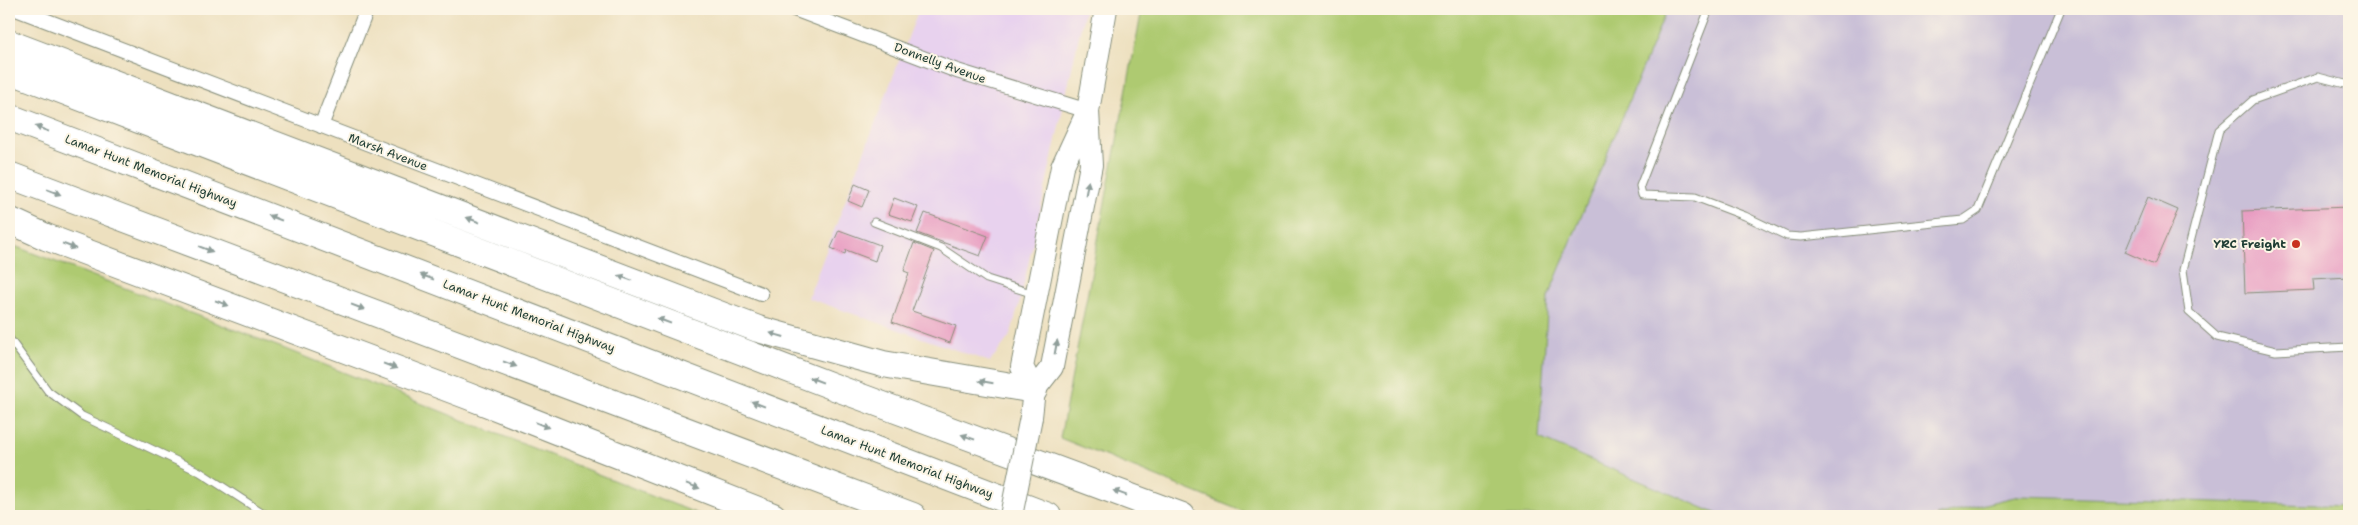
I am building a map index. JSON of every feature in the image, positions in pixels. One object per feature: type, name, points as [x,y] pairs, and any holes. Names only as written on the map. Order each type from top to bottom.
[{"type":"highway","points":[[9,43],[758,329],[883,364],[1034,390]]},
{"type":"highway","points":[[9,70],[845,391],[1182,516]]},
{"type":"highway","name":"Lamar Hunt Memorial Highway","points":[[9,117],[1048,516]]},
{"type":"highway","points":[[9,174],[913,516]]},
{"type":"highway","points":[[9,220],[46,237],[468,396],[773,516]]},
{"type":"main road","points":[[1011,516],[1031,417],[1034,390],[1052,367],[1091,165],[1088,111],[1106,9]]},
{"type":"main road","points":[[1034,390],[1022,367],[1062,167],[1088,111]]},
{"type":"street","name":"Marsh Avenue","points":[[16,9],[761,294]]},
{"type":"street","points":[[321,126],[367,9]]},
{"type":"street","name":"Donnelly Avenue","points":[[794,9],[957,71],[1088,111]]},
{"type":"lane","points":[[1709,9],[1640,186],[1642,195],[1695,197],[1745,216],[1788,236],[1801,237],[1963,220],[1978,210],[2062,9]]},
{"type":"lane","points":[[2349,86],[2318,77],[2253,100],[2219,130],[2183,270],[2189,312],[2216,337],[2276,351],[2349,347]]},
{"type":"lane","points":[[874,222],[941,248],[987,279],[1037,295]]},
{"type":"lane","points":[[9,338],[48,391],[82,416],[200,472],[268,516]]},
{"type":"shaded area","points":[[919,9],[1085,9],[1021,297],[1010,336],[990,362],[808,298]]},
{"type":"shaded area","name":"YRC Freight","points":[[1667,9],[2349,9],[2349,506],[2019,496],[1936,516],[1722,516],[1539,439],[1548,297]]},
{"type":"green space","points":[[1142,9],[1667,9],[1548,297],[1539,438],[1722,516],[1254,516],[1060,438]]},
{"type":"green space","points":[[9,244],[285,349],[703,516],[9,516]]},
{"type":"green space","points":[[2019,496],[2349,506],[2349,516],[1936,516]]},
{"type":"building","points":[[855,184],[869,190],[862,207],[848,201]]},
{"type":"building","points":[[2148,197],[2178,210],[2154,265],[2125,252]]},
{"type":"building","points":[[894,198],[918,207],[912,222],[888,214]]},
{"type":"building","name":"YRC Freight","points":[[2349,207],[2349,277],[2313,279],[2314,290],[2245,293],[2242,211]]},
{"type":"building","points":[[925,213],[988,236],[980,256],[917,233]]},
{"type":"building","points":[[839,230],[880,245],[875,261],[846,250],[845,254],[831,248]]},
{"type":"building","points":[[914,243],[934,251],[912,311],[956,326],[950,343],[892,322],[909,273],[904,271]]},
{"type":"place","name":"YRC Freight","points":[[2296,244]]}]
